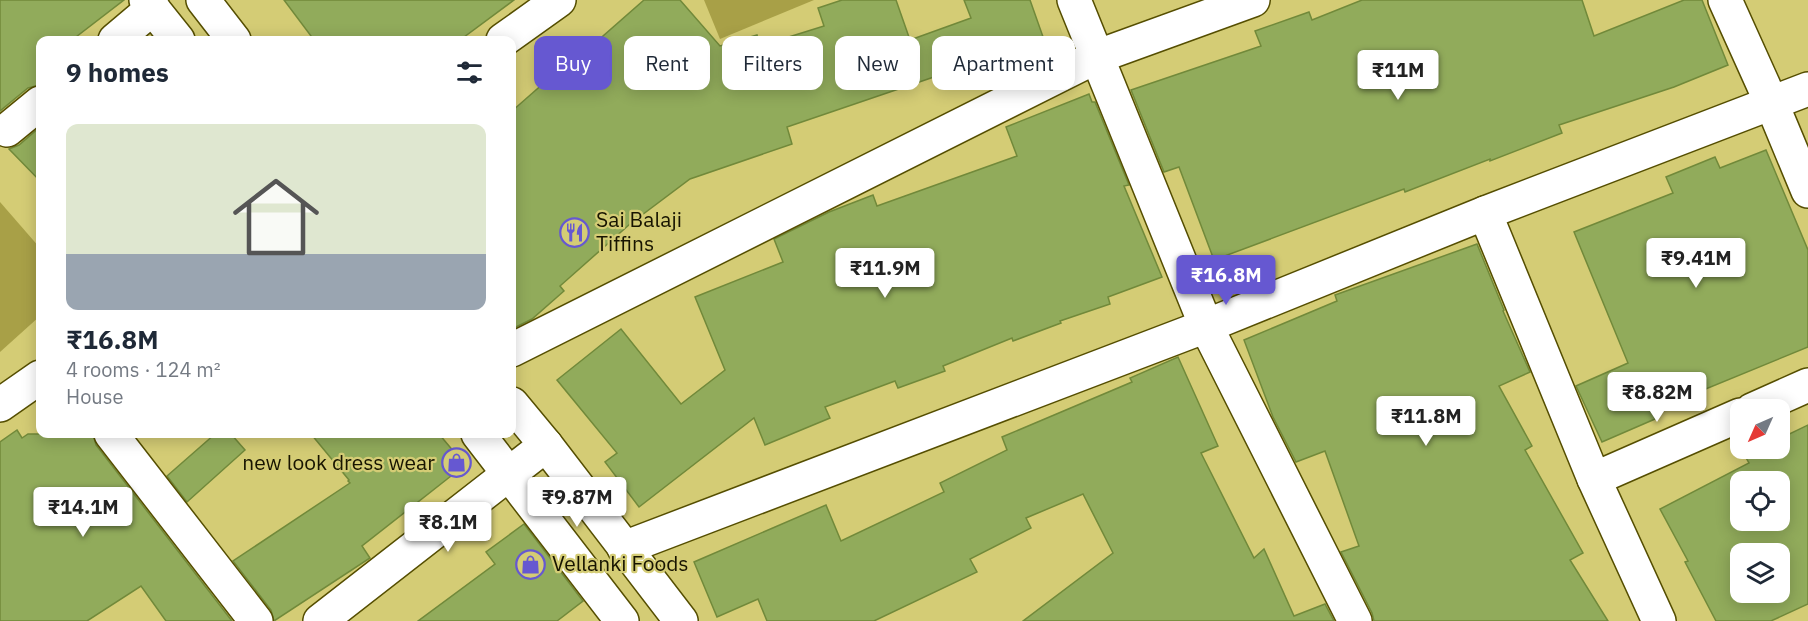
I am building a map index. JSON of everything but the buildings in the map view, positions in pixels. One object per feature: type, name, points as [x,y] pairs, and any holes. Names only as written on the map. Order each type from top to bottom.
[{"type":"street","points":[[203,0],[231,36]]},
{"type":"street","points":[[509,36],[559,0]]},
{"type":"street","points":[[1074,0],[1206,326],[1355,621]]},
{"type":"street","points":[[516,348],[1096,57],[1253,0]]},
{"type":"street","points":[[1725,0],[1808,191]]},
{"type":"street","points":[[119,36],[150,4],[175,36]]},
{"type":"street","points":[[624,548],[1206,326],[1485,213],[1808,88]]},
{"type":"street","points":[[7,130],[36,106]]},
{"type":"street","points":[[1485,213],[1594,479],[1659,621]]},
{"type":"street","points":[[0,405],[36,380]]},
{"type":"street","points":[[1777,399],[1808,385]]},
{"type":"street","points":[[516,409],[681,621]]},
{"type":"street","points":[[1594,479],[1730,419]]},
{"type":"street","points":[[114,438],[256,621]]},
{"type":"street","points":[[481,438],[622,621]]},
{"type":"street","points":[[320,621],[546,445]]},
{"type":"shaded area","points":[[704,0],[814,0],[727,36],[722,36],[720,39]]},
{"type":"shaded area","points":[[0,202],[36,243],[36,320],[0,352]]},
{"type":"place","name":"Sai Balaji Tiffins","points":[[575,232]]},
{"type":"place","name":"new look dress wear","points":[[456,463]]},
{"type":"place","name":"Vellanki Foods","points":[[531,564]]}]
